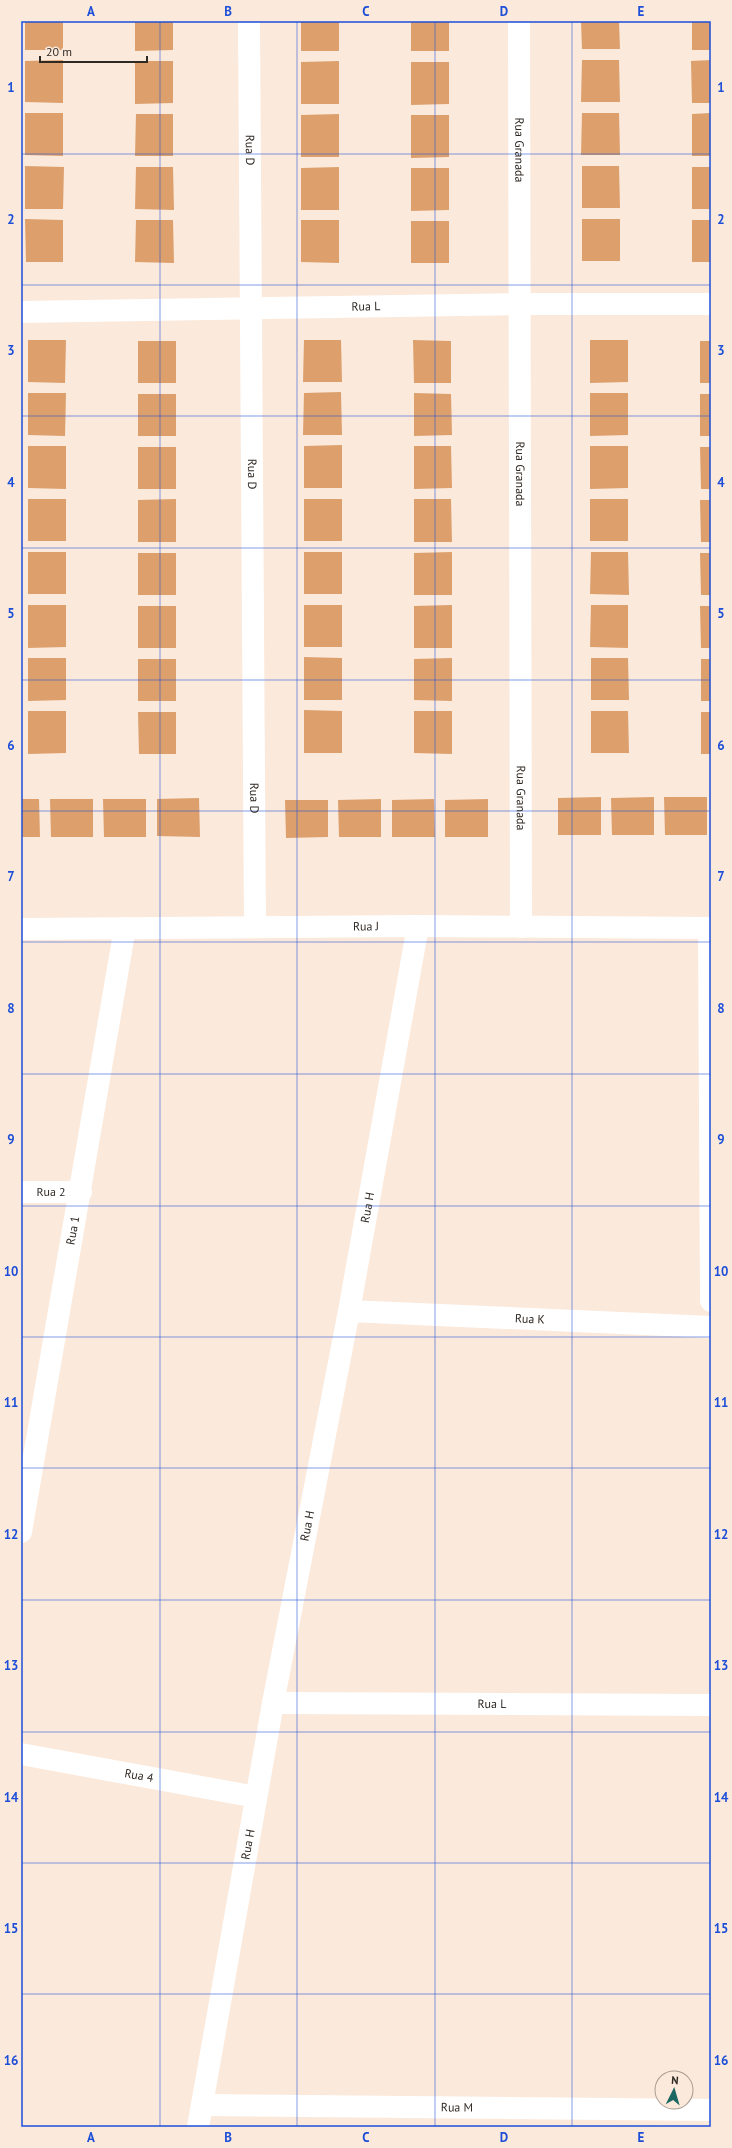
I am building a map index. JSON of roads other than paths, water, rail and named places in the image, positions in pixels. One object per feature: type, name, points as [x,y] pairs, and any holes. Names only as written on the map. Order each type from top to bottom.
[{"type":"street","name":"Rua D","points":[[249,21],[255,927]]},
{"type":"street","name":"Rua Granada","points":[[520,21],[522,927]]},
{"type":"street","name":"Rua L","points":[[21,312],[520,304],[711,304]]},
{"type":"street","name":"Rua J","points":[[21,928],[418,926],[710,928]]},
{"type":"street","name":"Rua H","points":[[198,2127],[273,1703],[349,1311],[418,926]]},
{"type":"street","name":"Rua 1","points":[[21,1532],[27,1465],[81,1192],[125,928]]},
{"type":"street","points":[[710,928],[711,1301]]},
{"type":"street","name":"Rua 2","points":[[21,1192],[81,1192]]},
{"type":"street","name":"Rua K","points":[[349,1311],[711,1327]]},
{"type":"street","name":"Rua L","points":[[273,1703],[711,1705]]},
{"type":"street","name":"Rua 4","points":[[21,1754],[256,1797]]},
{"type":"street","name":"Rua M","points":[[202,2105],[711,2110]]}]
